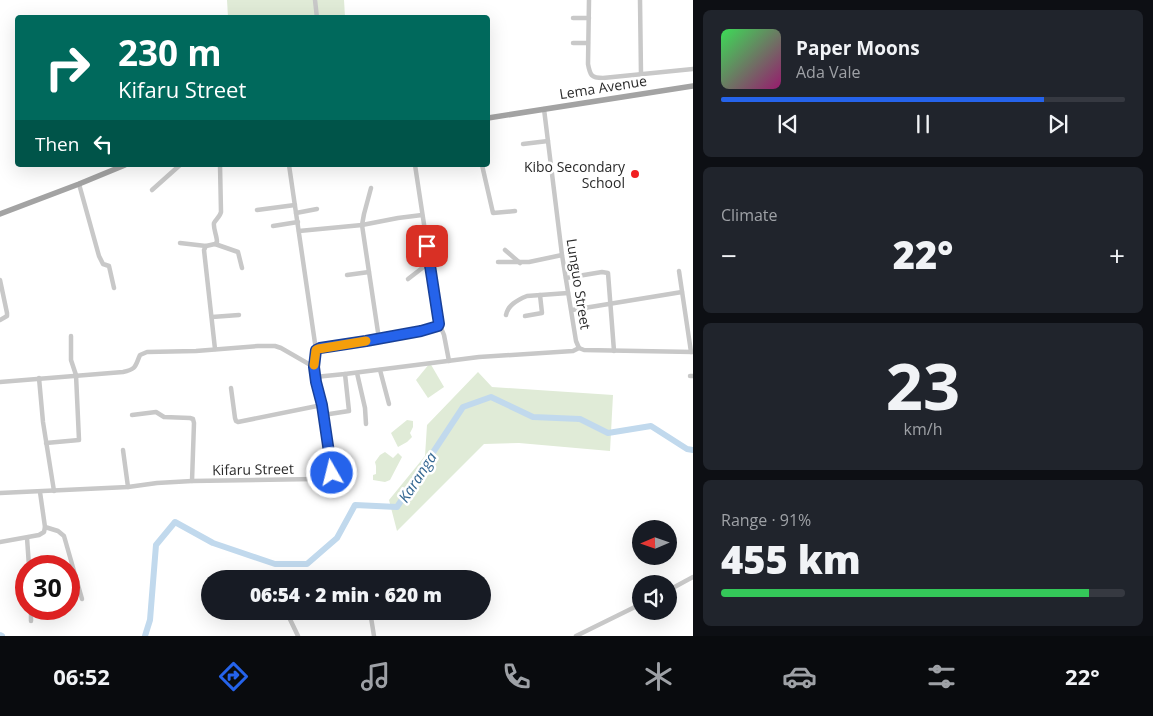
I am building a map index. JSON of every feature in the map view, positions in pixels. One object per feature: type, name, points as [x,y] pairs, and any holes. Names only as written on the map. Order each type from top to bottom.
[{"type":"main road","name":"Lema Avenue","points":[[490,118],[693,86]]},
{"type":"main road","points":[[0,214],[120,167]]},
{"type":"street","points":[[315,0],[317,15]]},
{"type":"street","points":[[589,0],[589,70],[593,76],[603,78],[693,70]]},
{"type":"street","points":[[640,0],[640,74]]},
{"type":"street","points":[[573,18],[589,18]]},
{"type":"street","points":[[574,43],[588,42]]},
{"type":"street","name":"Lunguo Street","points":[[544,109],[562,255],[576,341],[579,348],[584,350],[692,352]]},
{"type":"street","points":[[524,144],[548,141]]},
{"type":"street","points":[[152,190],[178,167]]},
{"type":"street","points":[[215,244],[217,240],[214,222],[220,217],[221,212],[220,167]]},
{"type":"street","name":"Kifaru Street","points":[[0,493],[128,488],[157,483],[192,481],[315,479],[325,478],[332,473],[322,405],[315,377],[316,350],[289,167]]},
{"type":"street","points":[[415,167],[439,324],[444,335],[449,361]]},
{"type":"street","points":[[482,167],[493,212],[515,211]]},
{"type":"street","points":[[79,184],[99,256],[103,264],[109,266],[114,288]]},
{"type":"street","points":[[371,188],[362,225],[379,339]]},
{"type":"street","points":[[257,210],[295,205]]},
{"type":"street","points":[[296,213],[317,210]]},
{"type":"street","points":[[299,232],[362,225],[422,215]]},
{"type":"street","points":[[273,226],[298,222]]},
{"type":"street","points":[[180,243],[206,246],[215,244],[238,252],[242,268]]},
{"type":"street","points":[[206,246],[204,250],[205,262],[215,349]]},
{"type":"street","points":[[506,250],[520,263]]},
{"type":"street","points":[[498,262],[520,263],[562,255]]},
{"type":"street","points":[[408,279],[430,262]]},
{"type":"street","points":[[679,271],[692,352]]},
{"type":"street","points":[[346,275],[369,272]]},
{"type":"street","points":[[566,278],[602,272],[608,273],[614,351]]},
{"type":"street","points":[[0,280],[8,313],[6,317],[0,320]]},
{"type":"street","points":[[572,310],[682,292]]},
{"type":"street","points":[[506,315],[508,309],[521,298],[568,293]]},
{"type":"street","points":[[524,316],[542,312],[540,295]]},
{"type":"street","points":[[212,317],[239,316]]},
{"type":"street","points":[[316,350],[433,328],[439,324]]},
{"type":"street","points":[[46,443],[79,440],[76,376],[72,360],[71,336]]},
{"type":"street","points":[[0,382],[116,373],[130,370],[136,366],[140,355],[147,352],[196,351],[258,346],[278,347],[314,367]]},
{"type":"street","points":[[315,377],[479,357],[573,352],[579,348]]},
{"type":"street","points":[[380,370],[389,404]]},
{"type":"street","points":[[357,373],[365,408],[366,424]]},
{"type":"street","points":[[323,415],[350,410],[345,374]]},
{"type":"street","points":[[39,378],[46,443],[54,492]]},
{"type":"street","points":[[231,388],[235,418],[236,421],[240,422],[322,405]]},
{"type":"street","points":[[132,415],[156,412],[164,418],[193,419],[192,481]]},
{"type":"street","points":[[124,450],[128,488]]},
{"type":"street","points":[[0,542],[27,538],[43,533],[45,527],[40,492]]},
{"type":"street","points":[[45,527],[58,531],[64,536],[82,599]]},
{"type":"street","points":[[27,538],[28,555]]},
{"type":"street","points":[[677,586],[693,577]]},
{"type":"street","points":[[576,636],[632,608]]},
{"type":"street","points":[[291,620],[298,636]]},
{"type":"street","points":[[371,620],[374,636]]},
{"type":"green space","points":[[227,0],[344,0],[345,15],[228,15]]},
{"type":"green space","points":[[430,363],[444,387],[428,398],[416,380]]},
{"type":"green space","points":[[478,372],[492,387],[613,395],[610,451],[519,443],[484,444],[397,531],[389,500],[425,456],[427,425]]},
{"type":"green space","points":[[407,420],[413,421],[410,433],[412,437],[398,447],[391,433]]},
{"type":"green space","points":[[385,452],[393,458],[398,453],[402,457],[390,480],[385,482],[373,480],[373,475],[376,474],[375,462]]},
{"type":"waterway","name":"Karanga","points":[[145,636],[150,620],[156,545],[175,522],[213,543],[275,564],[307,564],[337,538],[355,505],[397,507],[463,407],[491,397],[533,417],[580,419],[608,433],[651,426],[687,449],[693,450]]},
{"type":"slow traffic","points":[[314,365],[316,350],[320,348],[366,341]]},
{"type":"place","name":"Kibo Secondary School","points":[[635,174]]},
{"type":"route","points":[[332,473],[322,405],[314,367],[316,350],[421,331],[438,326],[427,246]]}]
